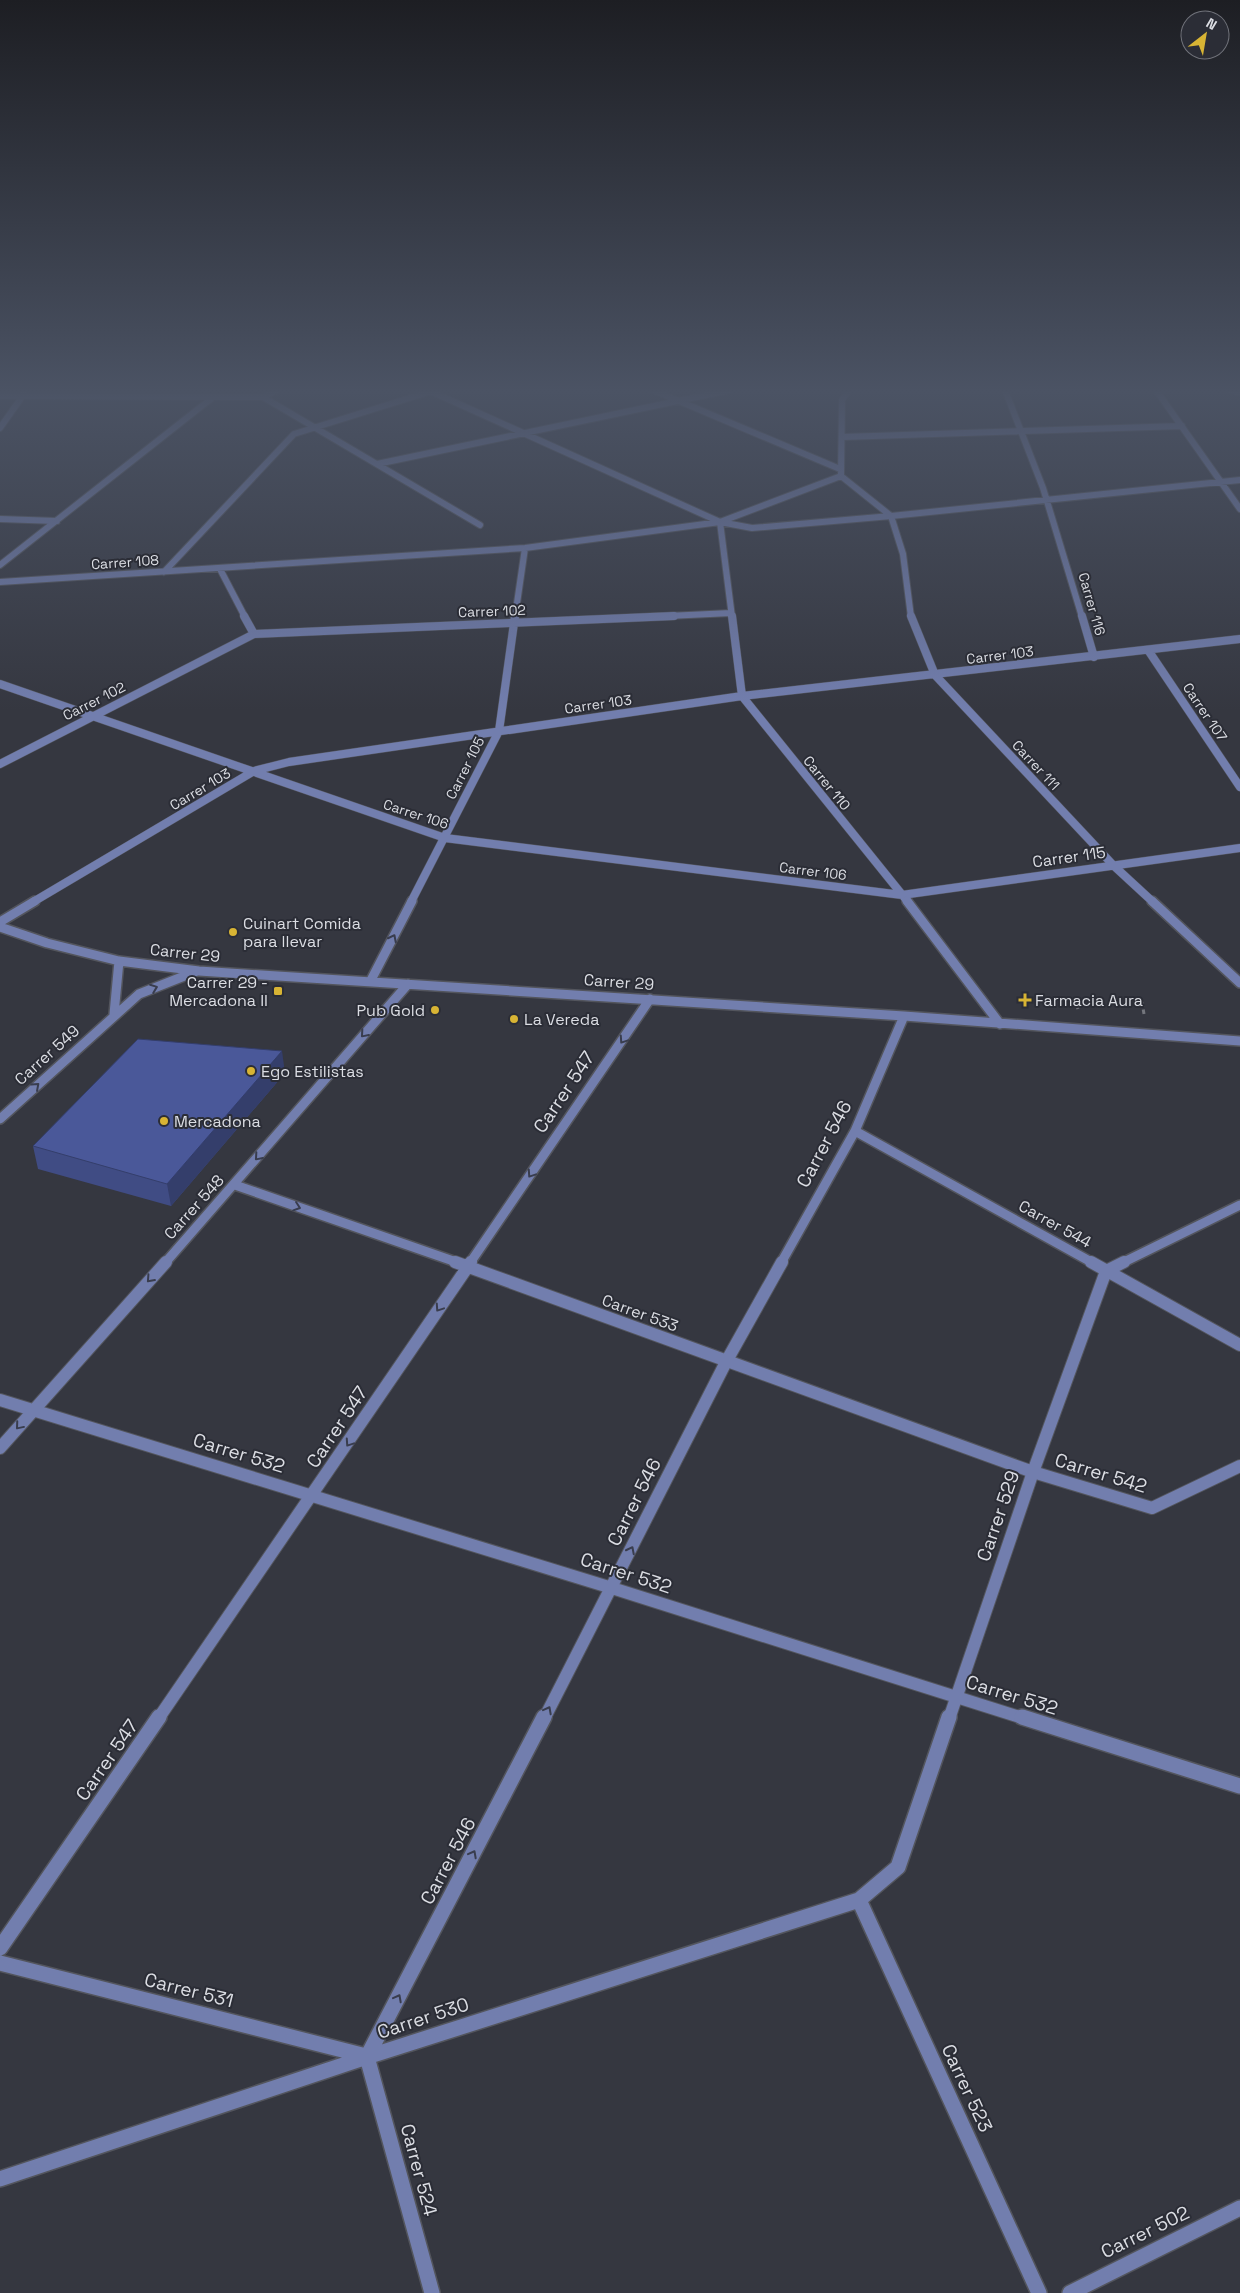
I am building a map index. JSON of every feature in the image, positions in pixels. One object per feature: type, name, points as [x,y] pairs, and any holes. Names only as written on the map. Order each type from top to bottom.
[{"type":"street","points":[[0,564],[85,497]]},
{"type":"street","points":[[164,572],[235,497]]},
{"type":"street","points":[[434,497],[480,524]]},
{"type":"street","points":[[665,497],[720,522],[752,528],[891,516],[1068,497]]},
{"type":"street","name":"Carrer 108","points":[[0,582],[525,548],[720,522],[782,497]]},
{"type":"street","points":[[869,497],[891,516]]},
{"type":"street","points":[[1232,497],[1240,509]]},
{"type":"street","name":"Carrer 116","points":[[1048,499],[1094,657]]},
{"type":"street","name":"Carrer 111","points":[[891,516],[903,554],[910,616],[935,675],[1114,866],[1240,983]]},
{"type":"street","points":[[0,519],[56,520]]},
{"type":"street","points":[[720,522],[742,696]]},
{"type":"street","name":"Carrer 105","points":[[370,982],[499,731],[506,672],[516,623],[525,548]]},
{"type":"street","points":[[220,569],[254,634]]},
{"type":"street","name":"Carrer 102","points":[[0,764],[254,634],[732,613]]},
{"type":"street","name":"Carrer 103","points":[[1,927],[254,771],[288,762],[742,696],[1240,639]]},
{"type":"street","name":"Carrer 107","points":[[1148,650],[1240,787]]},
{"type":"street","name":"Carrer 106","points":[[0,684],[445,838],[902,895]]},
{"type":"street","name":"Carrer 110","points":[[742,696],[902,895],[1000,1024]]},
{"type":"street","name":"Carrer 115","points":[[902,895],[1240,848]]},
{"type":"street","name":"Carrer 29","points":[[1,927],[47,943],[119,961],[199,971],[904,1016],[1240,1041]]},
{"type":"street","points":[[114,1014],[119,961]]},
{"type":"street","name":"Carrer 549","points":[[0,1119],[114,1014],[139,994],[199,971]]},
{"type":"street","name":"Carrer 548","points":[[0,1448],[234,1185],[408,984]]},
{"type":"street","name":"Carrer 547","points":[[0,1948],[313,1495],[467,1266],[650,1000]]},
{"type":"street","name":"Carrer 546","points":[[367,2057],[612,1588],[726,1362],[855,1131],[904,1016]]},
{"type":"street","name":"Carrer 544","points":[[855,1131],[1240,1345]]},
{"type":"street","name":"Carrer 533","points":[[234,1185],[467,1266],[726,1362],[1033,1472]]},
{"type":"street","points":[[1106,1271],[1240,1205]]},
{"type":"street","name":"Carrer 529","points":[[859,1900],[898,1867],[1033,1472],[1106,1271]]},
{"type":"street","name":"Carrer 532","points":[[0,1400],[612,1588],[1240,1786]]},
{"type":"street","name":"Carrer 542","points":[[1033,1472],[1152,1508],[1240,1466]]},
{"type":"street","name":"Carrer 530","points":[[0,2179],[367,2057],[859,1900]]},
{"type":"street","name":"Carrer 523","points":[[859,1900],[1039,2293]]},
{"type":"street","name":"Carrer 531","points":[[0,1963],[367,2057]]},
{"type":"street","name":"Carrer 524","points":[[367,2057],[432,2293]]},
{"type":"street","name":"Carrer 502","points":[[1070,2293],[1240,2208]]},
{"type":"path","points":[[1075,999],[1078,1010]]},
{"type":"path","points":[[1142,1002],[1144,1014]]},
{"type":"building","name":"Mercadona","points":[[138,1039],[282,1051],[167,1184],[33,1146]]},
{"type":"place","name":"Cuinart Comida para llevar","points":[[233,932]]},
{"type":"place","name":"Carrer 29 - Mercadona II","points":[[278,991]]},
{"type":"place","name":"Farmacia Aura","points":[[1025,1000]]},
{"type":"place","name":"Pub Gold","points":[[435,1010]]},
{"type":"place","name":"La Vereda","points":[[514,1019]]},
{"type":"place","name":"Ego Estilistas","points":[[251,1071]]},
{"type":"place","name":"Mercadona","points":[[164,1121]]}]
